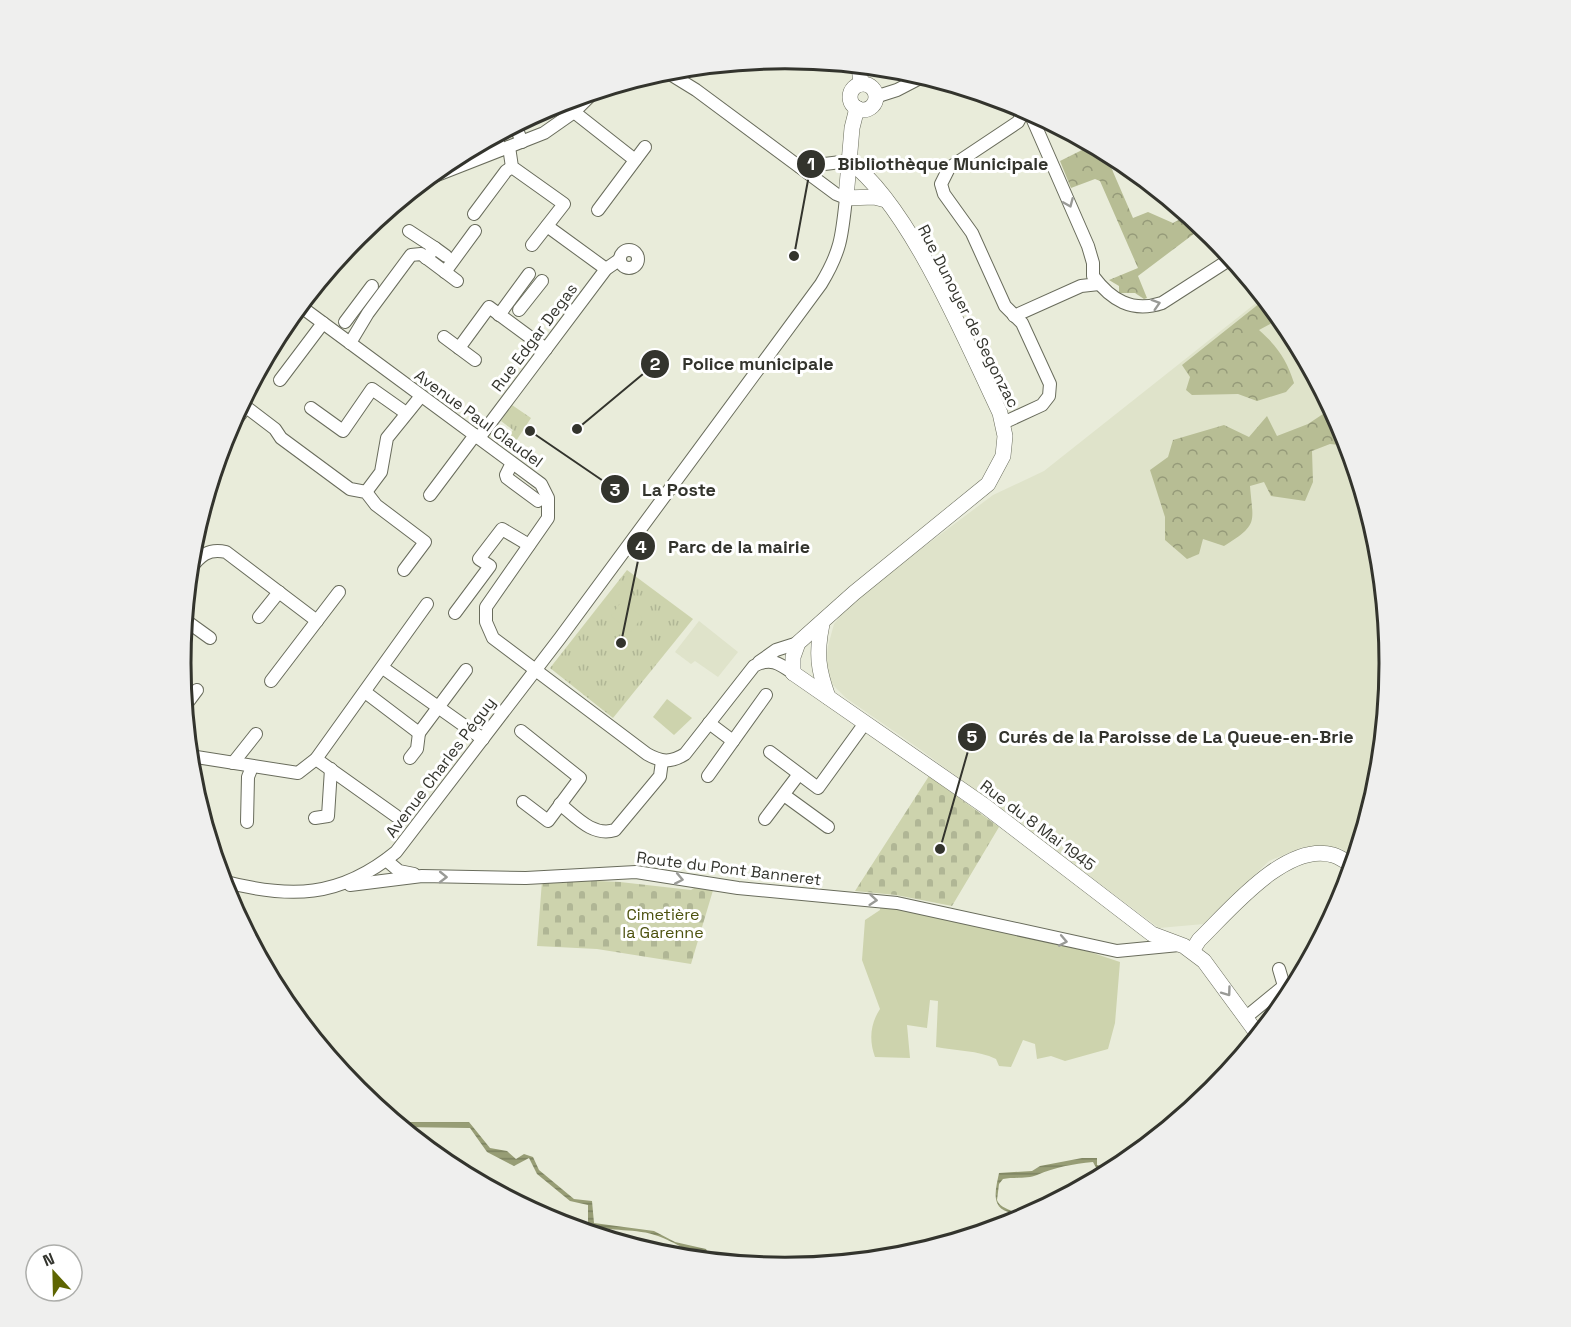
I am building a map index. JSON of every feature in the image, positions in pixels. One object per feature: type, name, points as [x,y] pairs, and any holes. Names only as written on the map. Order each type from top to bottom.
[{"type":"main road","points":[[860,74],[861,84]]},
{"type":"main road","points":[[861,84],[869,86],[875,97],[869,108],[857,108],[851,103],[850,95],[854,88],[861,84]]},
{"type":"main road","points":[[857,108],[846,198],[874,197],[886,200]]},
{"type":"main road","name":"Rue Dunoyer de Segonzac","points":[[798,643],[822,624],[854,593],[988,484],[1003,456],[1003,423],[929,271],[873,181],[849,160]]},
{"type":"main road","points":[[822,624],[817,650],[821,676],[828,698]]},
{"type":"main road","points":[[793,673],[793,657],[798,643]]},
{"type":"main road","points":[[793,673],[804,666],[817,650]]},
{"type":"main road","name":"Rue du 8 Mai 1945","points":[[793,673],[985,806],[1152,934],[1188,945]]},
{"type":"main road","points":[[1254,1029],[1204,961],[1188,945],[1276,867],[1306,855],[1331,854],[1346,862]]},
{"type":"street","points":[[676,79],[688,85],[836,194],[846,198]]},
{"type":"street","points":[[875,97],[911,82]]},
{"type":"street","points":[[464,163],[551,129],[580,106]]},
{"type":"street","points":[[574,112],[635,160]]},
{"type":"street","points":[[1003,423],[1042,405],[1050,391],[1050,384],[1022,323],[1005,306],[972,233],[944,194],[941,184],[949,168],[1018,122],[1020,117]]},
{"type":"street","points":[[1018,122],[1036,126],[1088,246],[1093,263],[1093,276],[1099,284],[1127,305],[1151,307],[1162,303],[1224,263]]},
{"type":"street","points":[[518,133],[522,142]]},
{"type":"street","points":[[501,142],[512,167],[564,204],[532,245]]},
{"type":"street","points":[[598,210],[645,147]]},
{"type":"street","points":[[800,167],[849,160]]},
{"type":"street","points":[[474,214],[506,171],[512,167]]},
{"type":"street","name":"Avenue Charles Péguy","points":[[233,883],[283,893],[325,890],[343,885],[386,860],[416,830],[821,284],[839,248],[846,198]]},
{"type":"street","points":[[547,226],[606,269]]},
{"type":"street","points":[[409,231],[446,256]]},
{"type":"street","points":[[445,272],[475,231]]},
{"type":"street","points":[[426,258],[435,248]]},
{"type":"street","points":[[345,322],[363,309],[411,255],[416,253],[457,281]]},
{"type":"street","name":"Rue Edgar Degas","points":[[430,495],[546,349],[606,269],[619,260]]},
{"type":"street","points":[[499,315],[530,274]]},
{"type":"street","points":[[519,310],[542,281]]},
{"type":"street","points":[[1014,316],[1081,285],[1099,284]]},
{"type":"street","points":[[350,343],[372,286]]},
{"type":"street","points":[[516,292],[527,299]]},
{"type":"street","points":[[459,348],[489,307],[546,349]]},
{"type":"street","name":"Avenue Paul Claudel","points":[[307,311],[541,484],[548,498],[548,518],[486,607],[486,622],[493,638],[647,754],[663,761]]},
{"type":"street","points":[[280,380],[322,323]]},
{"type":"street","points":[[444,337],[475,360]]},
{"type":"street","points":[[311,408],[343,431],[372,389],[406,414]]},
{"type":"street","points":[[366,492],[381,472],[387,438],[421,396]]},
{"type":"street","points":[[248,409],[275,429],[281,438],[350,489],[366,492],[376,505],[425,542],[404,570]]},
{"type":"street","points":[[512,463],[506,475],[507,478],[538,501]]},
{"type":"street","points":[[455,613],[490,566],[479,559],[502,529],[529,544]]},
{"type":"street","points":[[201,555],[216,550],[226,552],[317,621]]},
{"type":"street","points":[[271,681],[339,591]]},
{"type":"street","points":[[259,617],[279,592]]},
{"type":"street","points":[[199,757],[298,773],[316,759],[428,604]]},
{"type":"street","points":[[192,625],[210,638]]},
{"type":"street","points":[[560,804],[597,831],[606,833],[615,830],[660,776],[663,761],[673,761],[685,754],[754,666],[772,653],[798,643]]},
{"type":"street","name":"Rue du 8 Mai 1945","points":[[754,666],[761,662],[774,662],[793,673]]},
{"type":"street","points":[[383,668],[483,739]]},
{"type":"street","points":[[410,758],[417,749],[419,733],[466,670]]},
{"type":"street","points":[[192,697],[197,690]]},
{"type":"street","points":[[365,692],[419,733]]},
{"type":"street","points":[[708,776],[766,695]]},
{"type":"street","points":[[709,723],[734,741]]},
{"type":"street","points":[[770,752],[818,789],[866,723]]},
{"type":"street","points":[[521,731],[580,778],[548,821],[523,802]]},
{"type":"street","points":[[233,763],[256,734]]},
{"type":"street","points":[[316,759],[396,816]]},
{"type":"street","points":[[247,822],[248,777],[252,767]]},
{"type":"street","points":[[315,818],[328,816],[331,769]]},
{"type":"street","points":[[765,819],[799,774]]},
{"type":"street","points":[[784,795],[828,827]]},
{"type":"street","points":[[386,860],[399,871],[422,876]]},
{"type":"street","name":"Route du Pont Banneret","points":[[343,885],[422,876],[526,878],[636,872],[738,888],[897,903],[1117,951],[1188,945]]},
{"type":"street","points":[[1143,950],[1153,942],[1152,934]]},
{"type":"street","points":[[1245,1018],[1284,986],[1279,969]]},
{"type":"shaded area","points":[[1256,303],[1280,333],[1319,401],[1335,436],[1360,510],[1369,548],[1379,625],[1379,702],[1375,741],[1369,779],[1349,853],[1340,848],[1303,847],[1269,861],[1204,924],[1159,928],[921,750],[846,698],[831,683],[826,671],[828,646],[834,624],[853,600],[993,495],[1044,471]]},
{"type":"shaded area","points":[[699,621],[738,652],[718,677],[695,661],[691,664],[675,652]]},
{"type":"shaded area","points":[[408,1122],[469,1122],[490,1148],[507,1151],[516,1159],[524,1154],[533,1157],[539,1170],[574,1199],[592,1201],[594,1223],[654,1231],[675,1242],[706,1249],[708,1253],[688,1250],[650,1234],[605,1229],[588,1224],[588,1205],[570,1201],[537,1174],[529,1158],[514,1166],[487,1152],[470,1128],[415,1127]]},
{"type":"shaded area","points":[[1082,1158],[1097,1158],[1097,1165],[1102,1166],[1097,1169],[1093,1162],[1064,1166],[1029,1177],[1003,1179],[999,1184],[997,1200],[1001,1206],[1014,1213],[1005,1211],[1000,1207],[996,1198],[999,1173],[1032,1171],[1040,1166]]},
{"type":"green space","points":[[1083,149],[1110,166],[1133,218],[1148,212],[1173,223],[1180,219],[1195,233],[1138,276],[1147,298],[1144,299],[1135,293],[1119,293],[1119,286],[1109,280],[1138,268],[1100,181],[1095,179],[1071,188],[1060,161]]},
{"type":"green space","points":[[1259,304],[1272,323],[1259,330],[1281,354],[1294,383],[1286,392],[1257,401],[1238,394],[1192,395],[1186,390],[1190,377],[1182,365]]},
{"type":"green space","points":[[512,405],[531,418],[516,441],[509,436],[513,430],[501,421]]},
{"type":"green space","points":[[1324,413],[1338,445],[1330,444],[1312,451],[1313,482],[1305,501],[1271,496],[1264,482],[1250,486],[1252,515],[1248,527],[1224,546],[1203,539],[1199,554],[1187,559],[1165,540],[1165,517],[1150,470],[1168,457],[1173,440],[1224,425],[1249,437],[1267,416],[1277,436],[1308,424]]},
{"type":"green space","points":[[627,570],[693,619],[613,718],[550,668]]},
{"type":"green space","points":[[622,601],[642,617],[631,632],[611,616]]},
{"type":"green space","points":[[667,699],[692,718],[674,735],[653,717]]},
{"type":"green space","points":[[929,776],[999,827],[952,906],[896,895],[855,891]]},
{"type":"green space","name":"Cimetière la Garenne","points":[[554,879],[620,882],[691,890],[699,885],[714,887],[691,964],[597,949],[537,946],[542,881]]},
{"type":"green space","points":[[880,905],[1084,950],[1120,962],[1115,1023],[1108,1049],[1065,1061],[1051,1056],[1037,1059],[1035,1044],[1023,1040],[1011,1067],[999,1066],[996,1059],[989,1056],[936,1047],[938,1001],[930,1000],[927,1028],[907,1025],[910,1058],[875,1057],[872,1033],[874,1021],[880,1009],[862,960],[865,920],[880,910]]},
{"type":"place","name":"Bibliothèque Municipale","points":[[794,256]]},
{"type":"place","name":"Police municipale","points":[[577,429]]},
{"type":"place","name":"La Poste","points":[[530,431]]},
{"type":"place","name":"Parc de la mairie","points":[[621,643]]},
{"type":"place","name":"Curés de la Paroisse de La Queue-en-Brie","points":[[940,849]]}]
